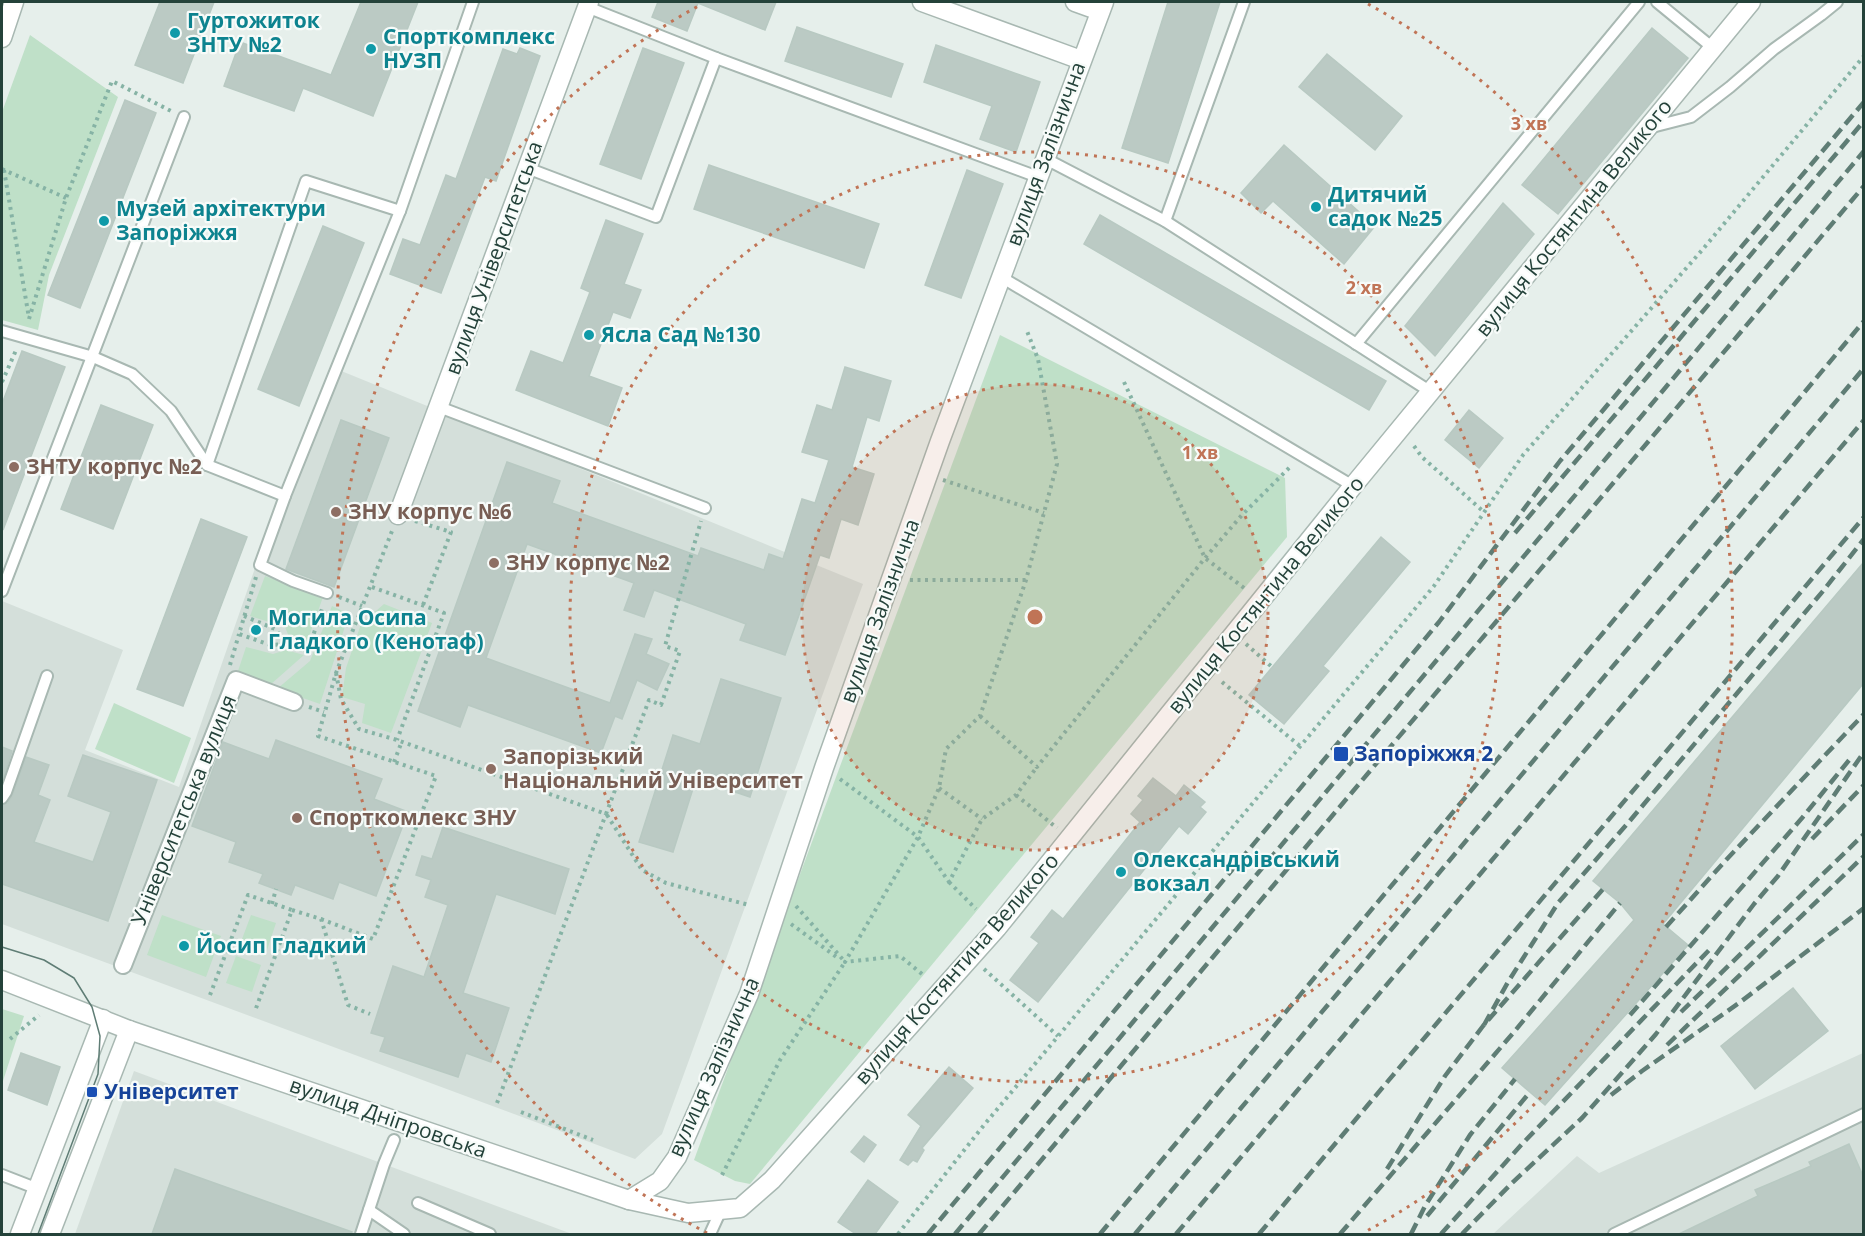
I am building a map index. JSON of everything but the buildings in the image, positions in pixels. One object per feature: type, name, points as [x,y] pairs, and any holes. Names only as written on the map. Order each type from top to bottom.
[{"type":"street","points":[[2,38],[14,2]]},
{"type":"street","points":[[922,2],[1081,60]]},
{"type":"street","points":[[1075,2],[1102,6]]},
{"type":"street","name":"вулиця Костянтина Великого","points":[[772,1180],[997,928],[1353,486],[1751,2]]},
{"type":"street","name":"вулиця Університетська","points":[[398,515],[589,4]]},
{"type":"street","name":"вулиця Залізнична","points":[[629,1200],[660,1181],[677,1157],[749,994],[824,768],[928,475],[1102,6]]},
{"type":"street","name":"Університетська вулиця","points":[[123,965],[236,680],[294,702]]},
{"type":"street","name":"вулиця Дніпровська","points":[[2,980],[129,1030],[629,1200],[688,1213],[740,1208],[772,1180]]},
{"type":"street","points":[[20,1234],[103,1019]]},
{"type":"street","points":[[51,1234],[129,1030]]},
{"type":"lane","points":[[327,594],[260,565],[285,496],[400,211],[473,2]]},
{"type":"lane","points":[[1165,221],[1244,2]]},
{"type":"lane","points":[[1356,344],[1639,2]]},
{"type":"lane","points":[[1657,2],[1713,48]]},
{"type":"lane","points":[[1648,128],[1691,117],[1731,87],[1774,49],[1837,2]]},
{"type":"lane","points":[[589,4],[716,58],[1038,177]]},
{"type":"lane","points":[[527,168],[656,217],[716,58]]},
{"type":"lane","points":[[2,591],[183,117]]},
{"type":"lane","points":[[1044,158],[1165,221],[1431,392]]},
{"type":"lane","points":[[207,465],[306,181],[400,211]]},
{"type":"lane","points":[[1001,277],[1353,486]]},
{"type":"lane","points":[[2,331],[93,357],[132,374],[171,411],[207,465],[285,496]]},
{"type":"lane","points":[[439,406],[705,508]]},
{"type":"lane","points":[[2,798],[46,676]]},
{"type":"lane","points":[[1614,1234],[1863,1114]]},
{"type":"lane","points":[[361,1234],[394,1140]]},
{"type":"lane","points":[[2,1175],[38,1189]]},
{"type":"lane","points":[[418,1203],[490,1234]]},
{"type":"lane","points":[[369,1210],[404,1234]]},
{"type":"lane","points":[[710,1234],[721,1210]]},
{"type":"path","points":[[898,1234],[984,1125],[1434,586],[1523,455],[1703,249],[1863,56]]},
{"type":"path","points":[[2,382],[27,338],[29,319],[66,198],[112,81],[183,117]]},
{"type":"path","points":[[3,170],[66,198]]},
{"type":"path","points":[[3,170],[29,319]]},
{"type":"path","points":[[722,1175],[780,1060],[844,962],[918,837],[939,788],[946,749],[980,716],[1026,580],[1057,464],[1038,358],[1027,331]]},
{"type":"path","points":[[1124,382],[1205,558],[1244,588]]},
{"type":"path","points":[[1414,446],[1422,457],[1484,513]]},
{"type":"path","points":[[949,882],[982,819],[1016,795],[1205,558],[1291,466]]},
{"type":"path","points":[[928,475],[1044,513]]},
{"type":"path","points":[[497,1103],[649,700],[661,705],[680,651],[665,646],[705,508]]},
{"type":"path","points":[[210,995],[248,895],[373,939],[436,776],[318,736],[336,673],[398,515],[451,532],[423,605]]},
{"type":"path","points":[[260,565],[239,634],[270,645],[288,644],[308,651],[327,594],[362,606]]},
{"type":"path","points":[[891,580],[1026,580]]},
{"type":"path","points":[[371,587],[444,613],[399,740],[394,762]]},
{"type":"path","points":[[244,616],[275,629],[288,644]]},
{"type":"path","points":[[1250,648],[1272,668]]},
{"type":"path","points":[[336,673],[341,699],[360,729],[399,740],[606,814],[642,870],[666,883],[748,905]]},
{"type":"path","points":[[1222,682],[1300,746]]},
{"type":"path","points":[[980,716],[1037,767]]},
{"type":"path","points":[[824,768],[918,837],[949,882],[976,909]]},
{"type":"path","points":[[939,788],[982,819]]},
{"type":"path","points":[[1016,795],[1049,822]]},
{"type":"path","points":[[272,904],[276,889]]},
{"type":"path","points":[[783,891],[844,962]]},
{"type":"path","points":[[255,1011],[292,910]]},
{"type":"path","points":[[776,913],[844,962],[900,956],[922,974]]},
{"type":"path","points":[[321,920],[348,1005],[370,1014]]},
{"type":"path","points":[[984,969],[1058,1036]]},
{"type":"path","points":[[10,1039],[41,1013]]},
{"type":"path","points":[[521,1112],[593,1140]]},
{"type":"shaded area","name":"Запорізький Національний Університет","points":[[334,368],[863,584],[662,1134],[635,1159],[2,924],[2,601],[123,650],[85,750],[179,787],[270,525]]},
{"type":"shaded area","points":[[1863,1053],[1863,1234],[1493,1234],[1577,1156],[1599,1173]]},
{"type":"shaded area","points":[[134,1071],[572,1234],[75,1234]]},
{"type":"green space","points":[[30,35],[118,97],[49,275],[38,330],[2,320],[2,112]]},
{"type":"green space","points":[[1000,335],[1285,478],[1287,537],[750,1184],[735,1181],[694,1160]]},
{"type":"green space","points":[[265,576],[323,597],[306,645],[290,639],[285,627],[250,616]]},
{"type":"green space","points":[[384,604],[432,623],[391,733],[362,723],[365,704],[342,697],[346,668],[361,624]]},
{"type":"green space","points":[[332,606],[349,614],[320,704],[277,689],[310,661]]},
{"type":"green space","points":[[246,647],[273,654],[286,650],[304,655],[270,685],[237,674]]},
{"type":"green space","points":[[114,703],[191,738],[174,783],[95,749]]},
{"type":"green space","points":[[162,915],[221,936],[206,977],[147,955]]},
{"type":"green space","points":[[251,915],[276,923],[265,956],[239,947]]},
{"type":"green space","points":[[236,956],[261,965],[252,992],[226,983]]},
{"type":"green space","points":[[2,1009],[24,1016],[2,1084]]},
{"type":"tram line","points":[[2,947],[44,960],[74,978],[92,1007],[100,1036],[98,1074],[38,1234]]},
{"type":"railway","points":[[928,1234],[1439,622],[1560,461],[1864,102]]},
{"type":"railway","points":[[1515,533],[1864,121]]},
{"type":"railway","points":[[955,1234],[1864,151]]},
{"type":"railway","points":[[979,1234],[1864,186]]},
{"type":"railway","points":[[1100,1234],[1864,321]]},
{"type":"railway","points":[[1135,1234],[1864,368]]},
{"type":"railway","points":[[1176,1234],[1864,420]]},
{"type":"railway","points":[[1259,1234],[1864,517]]},
{"type":"railway","points":[[1484,1025],[1558,903],[1628,823],[1864,539]]},
{"type":"railway","points":[[1666,927],[1864,714]]},
{"type":"railway","points":[[1462,1234],[1512,1183],[1582,1118],[1656,1034],[1754,904],[1778,876],[1864,752]]},
{"type":"railway","points":[[1630,1015],[1802,818],[1850,759]]},
{"type":"railway","points":[[1812,839],[1864,785]]},
{"type":"railway","points":[[1681,1012],[1864,834]]},
{"type":"railway","points":[[1667,1045],[1864,856]]},
{"type":"railway","points":[[1387,1169],[1445,1076],[1483,1026],[1603,889]]},
{"type":"railway","points":[[1340,1234],[1514,1032],[1620,903]]},
{"type":"railway","points":[[1611,1095],[1739,1003],[1864,908]]},
{"type":"railway","points":[[1441,1234],[1523,1143],[1712,947]]},
{"type":"railway","points":[[1411,1234],[1425,1206],[1470,1135],[1515,1079]]},
{"type":"railway","points":[[1427,1216],[1530,1092]]},
{"type":"place","name":"Гуртожиток ЗНТУ №2","points":[[175,33]]},
{"type":"place","name":"Спорткомплекс НУЗП","points":[[371,49]]},
{"type":"place","name":"Дитячий садок №25","points":[[1316,207]]},
{"type":"place","name":"Музей архітектури Запоріжжя","points":[[104,221]]},
{"type":"place","name":"Ясла Сад №130","points":[[589,335]]},
{"type":"place","name":"ЗНТУ корпус №2","points":[[14,467]]},
{"type":"place","name":"ЗНУ корпус №6","points":[[336,512]]},
{"type":"place","name":"ЗНУ корпус №2","points":[[494,563]]},
{"type":"place","name":"Могила Осипа Гладкого (Кенотаф)","points":[[256,630]]},
{"type":"place","name":"Запоріжжя 2","points":[[1341,754]]},
{"type":"place","name":"Запорізький Національний Університет","points":[[491,769]]},
{"type":"place","name":"Спорткомлекс ЗНУ","points":[[297,818]]},
{"type":"place","name":"Олександрівський вокзал","points":[[1121,872]]},
{"type":"place","name":"Йосип Гладкий","points":[[184,946]]},
{"type":"place","name":"Університет","points":[[92,1092]]}]
